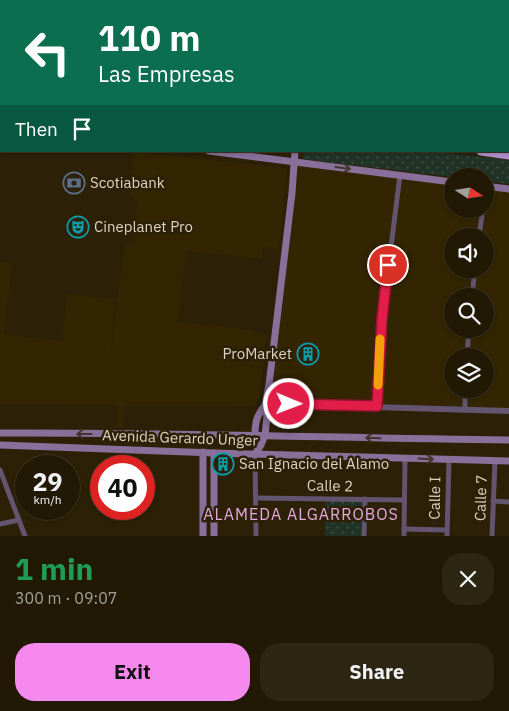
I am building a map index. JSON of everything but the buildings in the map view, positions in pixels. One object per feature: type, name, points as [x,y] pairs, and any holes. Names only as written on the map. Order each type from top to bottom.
[{"type":"highway","points":[[488,152],[509,155]]},
{"type":"main road","points":[[217,152],[444,181]]},
{"type":"main road","points":[[255,454],[261,445],[265,433],[267,417],[265,405],[295,152]]},
{"type":"main road","points":[[295,162],[300,152]]},
{"type":"main road","points":[[494,187],[509,189]]},
{"type":"main road","points":[[255,435],[256,418],[265,405]]},
{"type":"main road","name":"Avenida Gerardo Unger","points":[[0,433],[255,435],[265,433],[383,438],[509,440]]},
{"type":"main road","name":"Avenida Gerardo Unger","points":[[0,445],[509,461]]},
{"type":"main road","points":[[203,452],[203,536]]},
{"type":"main road","points":[[214,453],[214,536]]},
{"type":"main road","points":[[203,490],[214,491]]},
{"type":"street","points":[[377,406],[382,319],[400,175]]},
{"type":"street","points":[[465,410],[466,398]]},
{"type":"street","points":[[265,405],[377,406],[509,411]]},
{"type":"street","points":[[255,454],[256,536]]},
{"type":"street","points":[[404,536],[405,458]]},
{"type":"street","name":"Calle I","points":[[447,533],[449,460]]},
{"type":"street","name":"Calle 7","points":[[492,536],[495,461]]},
{"type":"street","points":[[0,470],[2,483],[15,513]]},
{"type":"street","name":"Calle 2","points":[[256,498],[404,500]]},
{"type":"street","points":[[364,536],[365,499]]},
{"type":"street","points":[[493,501],[509,502]]},
{"type":"street","points":[[0,524],[18,520],[25,536]]},
{"type":"street","points":[[404,529],[447,533]]},
{"type":"shaded area","points":[[134,152],[287,168],[279,249],[263,247],[262,259],[186,251],[178,322],[254,330],[254,333],[266,334],[260,398],[252,407],[125,406],[123,428],[117,426],[118,405],[0,404],[0,262],[12,263],[4,334],[62,341],[67,294],[116,299],[110,361],[126,244],[132,244],[137,198],[129,196]]},
{"type":"shaded area","points":[[296,164],[444,184],[444,218],[494,218],[494,189],[509,191],[509,408],[270,401]]},
{"type":"green space","points":[[305,152],[437,152],[509,160],[509,184],[494,182],[494,168],[444,168],[444,176],[302,159]]},
{"type":"green space","points":[[325,501],[362,501],[362,536],[325,536]]},
{"type":"slow traffic","points":[[378,385],[380,339]]},
{"type":"place","name":"Scotiabank","points":[[74,183]]},
{"type":"place","name":"Cineplanet Pro","points":[[78,227]]},
{"type":"place","name":"ProMarket","points":[[308,354]]},
{"type":"place","name":"San Ignacio del Alamo","points":[[223,464]]},
{"type":"district","name":"ALAMEDA ALGARROBOS","points":[[301,514]]},
{"type":"route","points":[[289,404],[377,406],[382,319],[388,265]]}]
